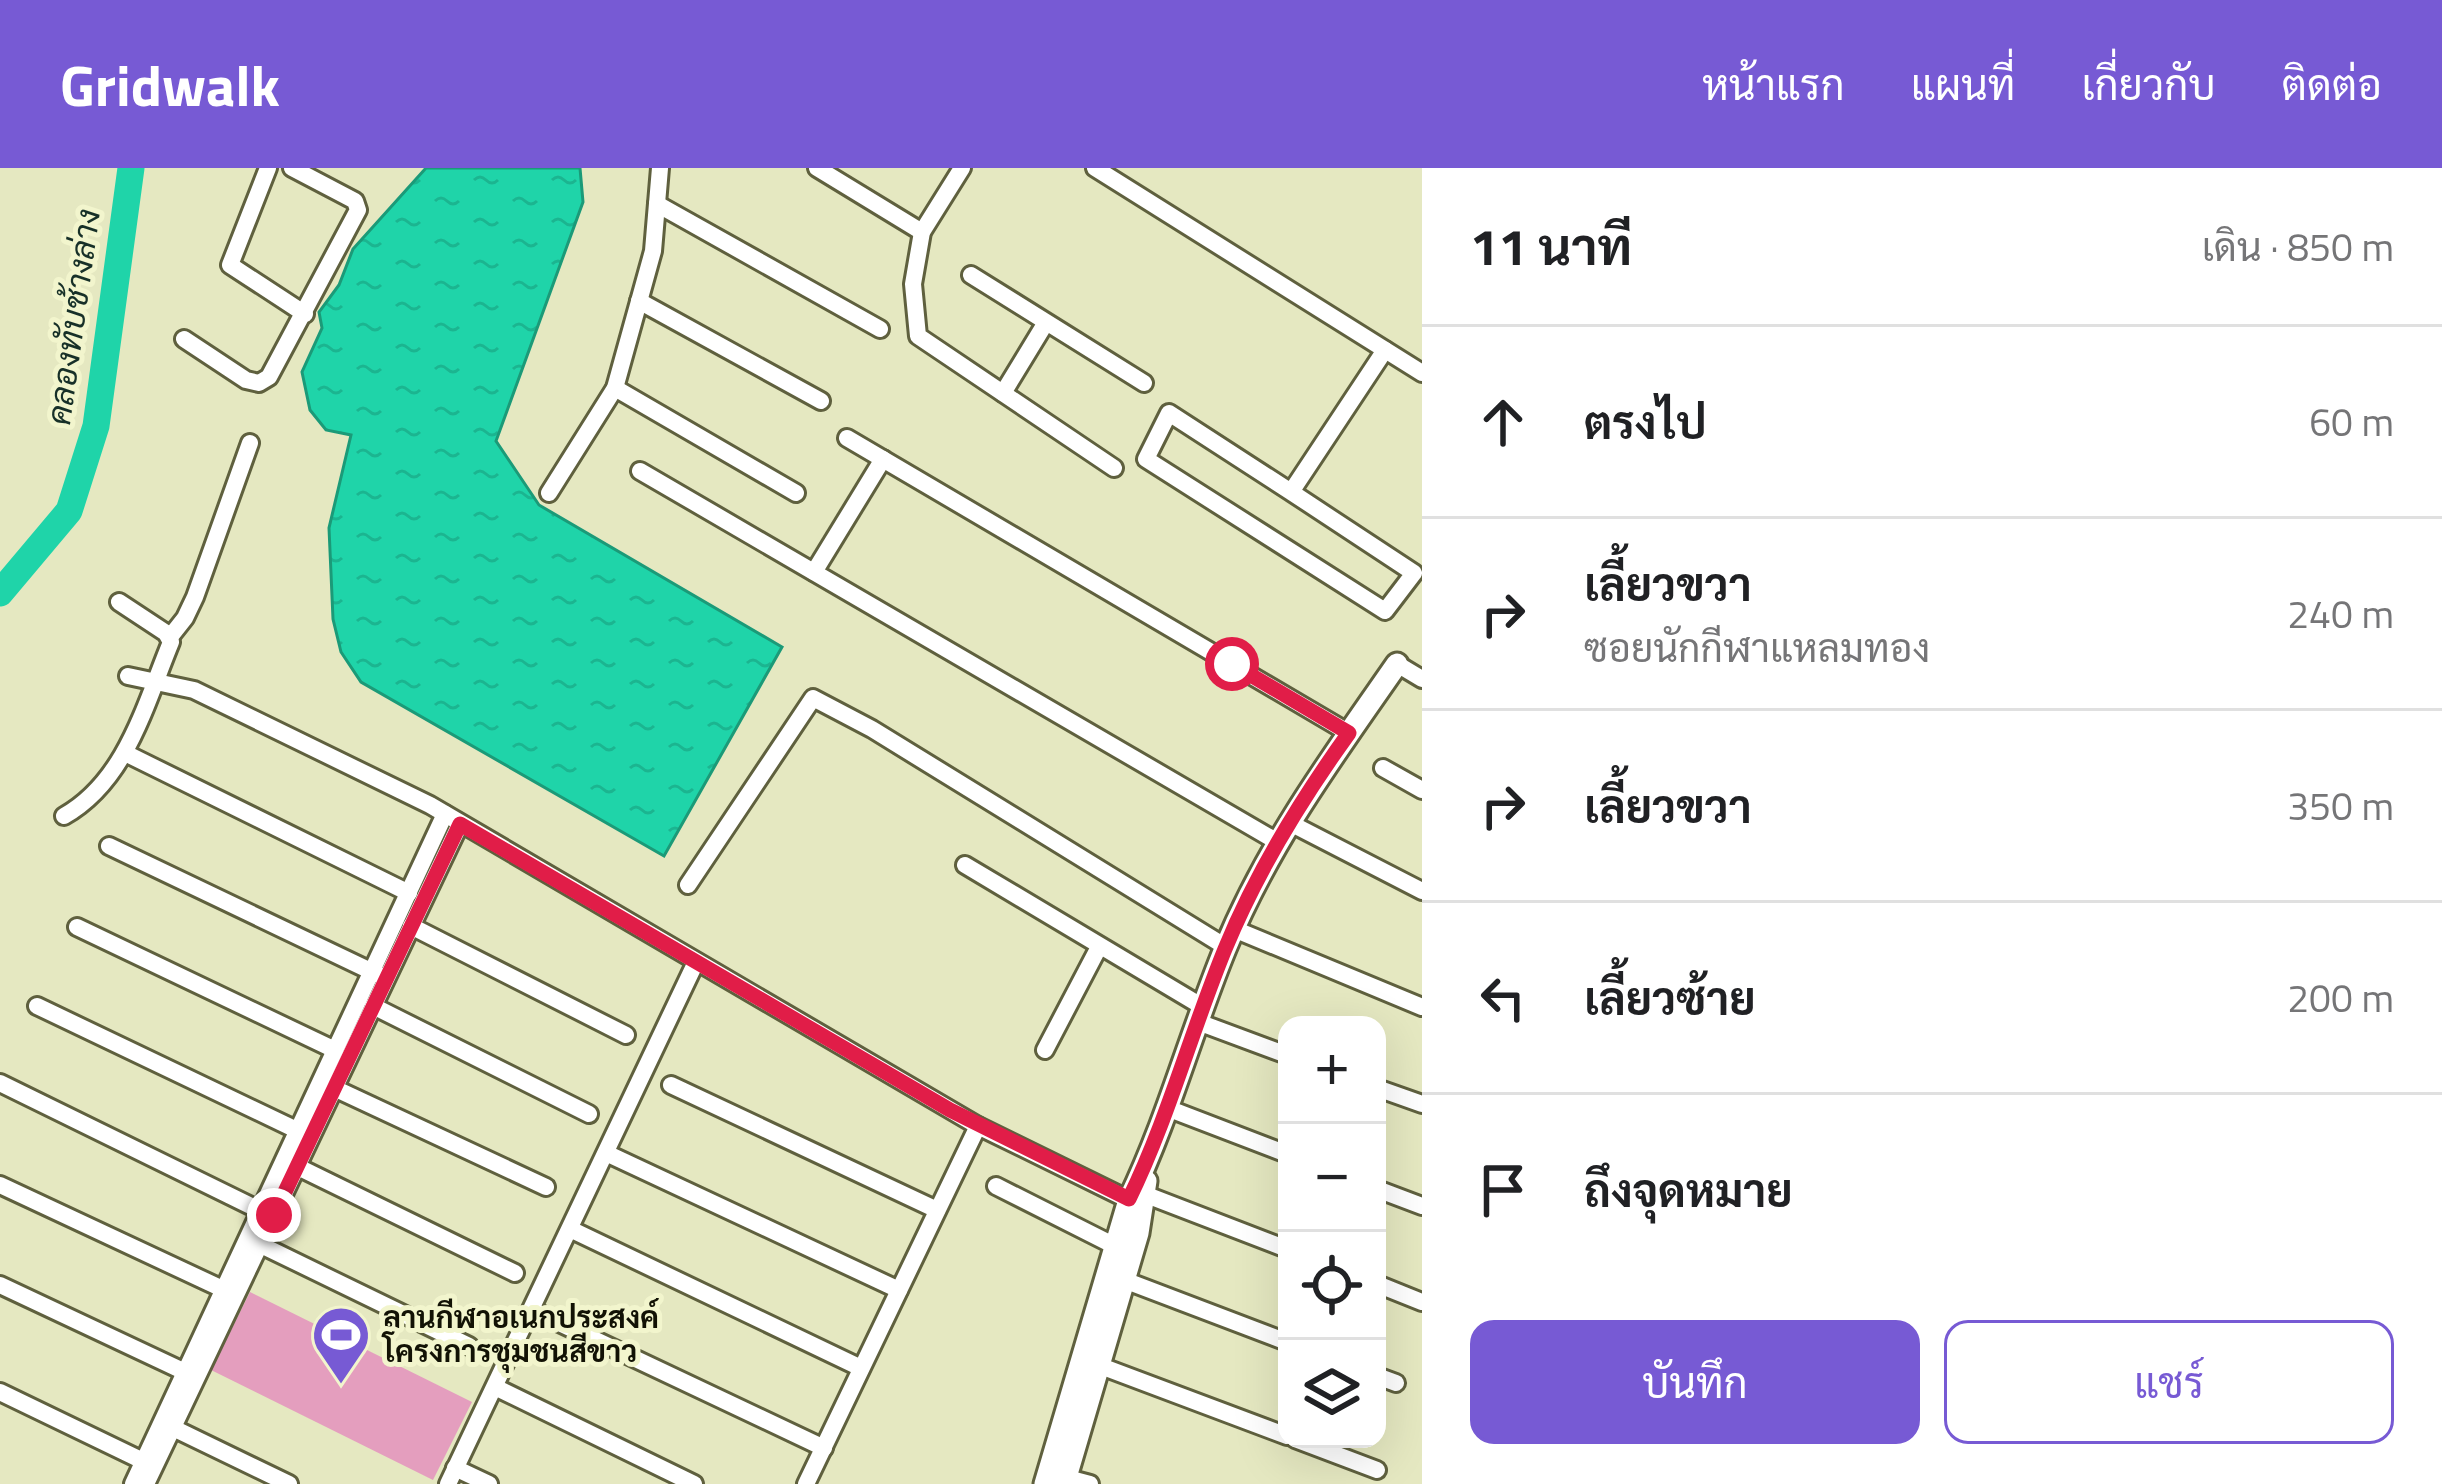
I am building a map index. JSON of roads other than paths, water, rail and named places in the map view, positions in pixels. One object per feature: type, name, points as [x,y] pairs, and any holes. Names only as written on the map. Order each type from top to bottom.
[{"type":"street","points":[[268,168],[230,265],[305,314]]},
{"type":"street","points":[[184,339],[246,380],[259,383],[269,377],[358,209],[355,201],[292,168]]},
{"type":"street","points":[[549,493],[615,388],[653,251],[661,168]]},
{"type":"street","points":[[817,168],[922,232]]},
{"type":"street","points":[[962,168],[922,232],[913,284],[918,336],[1114,468]]},
{"type":"street","points":[[1095,168],[1422,373]]},
{"type":"street","points":[[657,204],[880,329]]},
{"type":"street","points":[[971,275],[1144,383]]},
{"type":"street","points":[[639,301],[821,401]]},
{"type":"street","points":[[1003,393],[1045,324]]},
{"type":"street","points":[[1291,492],[1385,350]]},
{"type":"street","points":[[615,388],[796,493]]},
{"type":"street","points":[[1169,413],[1291,492],[1414,572],[1385,611],[1146,459],[1169,413]]},
{"type":"street","points":[[847,438],[1349,733]]},
{"type":"street","points":[[64,816],[99,791],[125,753],[170,637],[195,597],[250,443]]},
{"type":"street","points":[[814,572],[883,459]]},
{"type":"street","points":[[640,471],[1282,831],[1422,891]]},
{"type":"street","points":[[119,602],[170,637]]},
{"type":"street","points":[[1055,1479],[1114,1246],[1230,938],[1282,831],[1397,664],[1422,679]]},
{"type":"street","points":[[128,676],[194,690],[453,819],[978,1126],[1136,1197],[1278,1246]]},
{"type":"street","points":[[688,885],[813,698],[1230,938],[1422,1007]]},
{"type":"street","points":[[125,753],[409,893]]},
{"type":"street","points":[[1383,768],[1422,790]]},
{"type":"street","points":[[134,1484],[228,1291],[259,1210],[334,1088],[373,1006],[409,893],[453,819]]},
{"type":"street","points":[[146,1484],[183,1371],[259,1244],[298,1167],[335,1050],[411,926],[453,819]]},
{"type":"street","points":[[109,846],[380,975]]},
{"type":"street","points":[[965,865],[1201,1014],[1278,1051]]},
{"type":"street","points":[[411,926],[626,1035]]},
{"type":"street","points":[[77,927],[335,1050]]},
{"type":"street","points":[[1045,1050],[1100,947]]},
{"type":"street","points":[[489,1484],[451,1476],[695,964]]},
{"type":"street","points":[[37,1006],[305,1134]]},
{"type":"street","points":[[373,1006],[589,1114]]},
{"type":"street","points":[[0,1083],[259,1210]]},
{"type":"street","points":[[671,1085],[938,1210]]},
{"type":"street","points":[[334,1088],[547,1187]]},
{"type":"street","points":[[1386,1091],[1422,1104]]},
{"type":"street","points":[[1167,1108],[1278,1151]]},
{"type":"street","points":[[806,1484],[978,1126]]},
{"type":"street","points":[[605,1153],[899,1290]]},
{"type":"street","points":[[298,1167],[515,1273]]},
{"type":"street","points":[[0,1184],[228,1291]]},
{"type":"street","points":[[996,1186],[1114,1246]]},
{"type":"street","points":[[1386,1192],[1422,1206]]},
{"type":"street","points":[[1055,1479],[1124,1280],[1136,1197]]},
{"type":"street","points":[[570,1228],[862,1368]]},
{"type":"street","points":[[259,1244],[469,1346]]},
{"type":"street","points":[[1124,1280],[1282,1340]]},
{"type":"street","points":[[0,1285],[183,1371]]},
{"type":"street","points":[[1386,1287],[1422,1301]]},
{"type":"street","points":[[532,1310],[824,1448]]},
{"type":"street","points":[[1098,1365],[1278,1433]]},
{"type":"street","points":[[1386,1379],[1396,1383]]},
{"type":"street","points":[[495,1387],[694,1484]]},
{"type":"street","points":[[0,1392],[143,1461]]},
{"type":"street","points":[[166,1424],[289,1484]]},
{"type":"street","points":[[1319,1448],[1377,1470]]},
{"type":"street","points":[[1055,1479],[1090,1484]]},
{"type":"water","points":[[426,168],[580,168],[583,202],[496,441],[539,505],[782,647],[664,856],[361,682],[341,652],[333,619],[329,528],[351,435],[326,430],[310,410],[302,372],[322,328],[319,312],[339,285],[353,249]]},
{"type":"waterway","name":"คลองทับช้างล่าง","points":[[0,593],[69,511],[96,426],[131,168]]},
{"type":"place","name":"ลานกีฬาอเนกประสงค์ โครงการชุมชนสีขาว","points":[[341,1386]]}]
